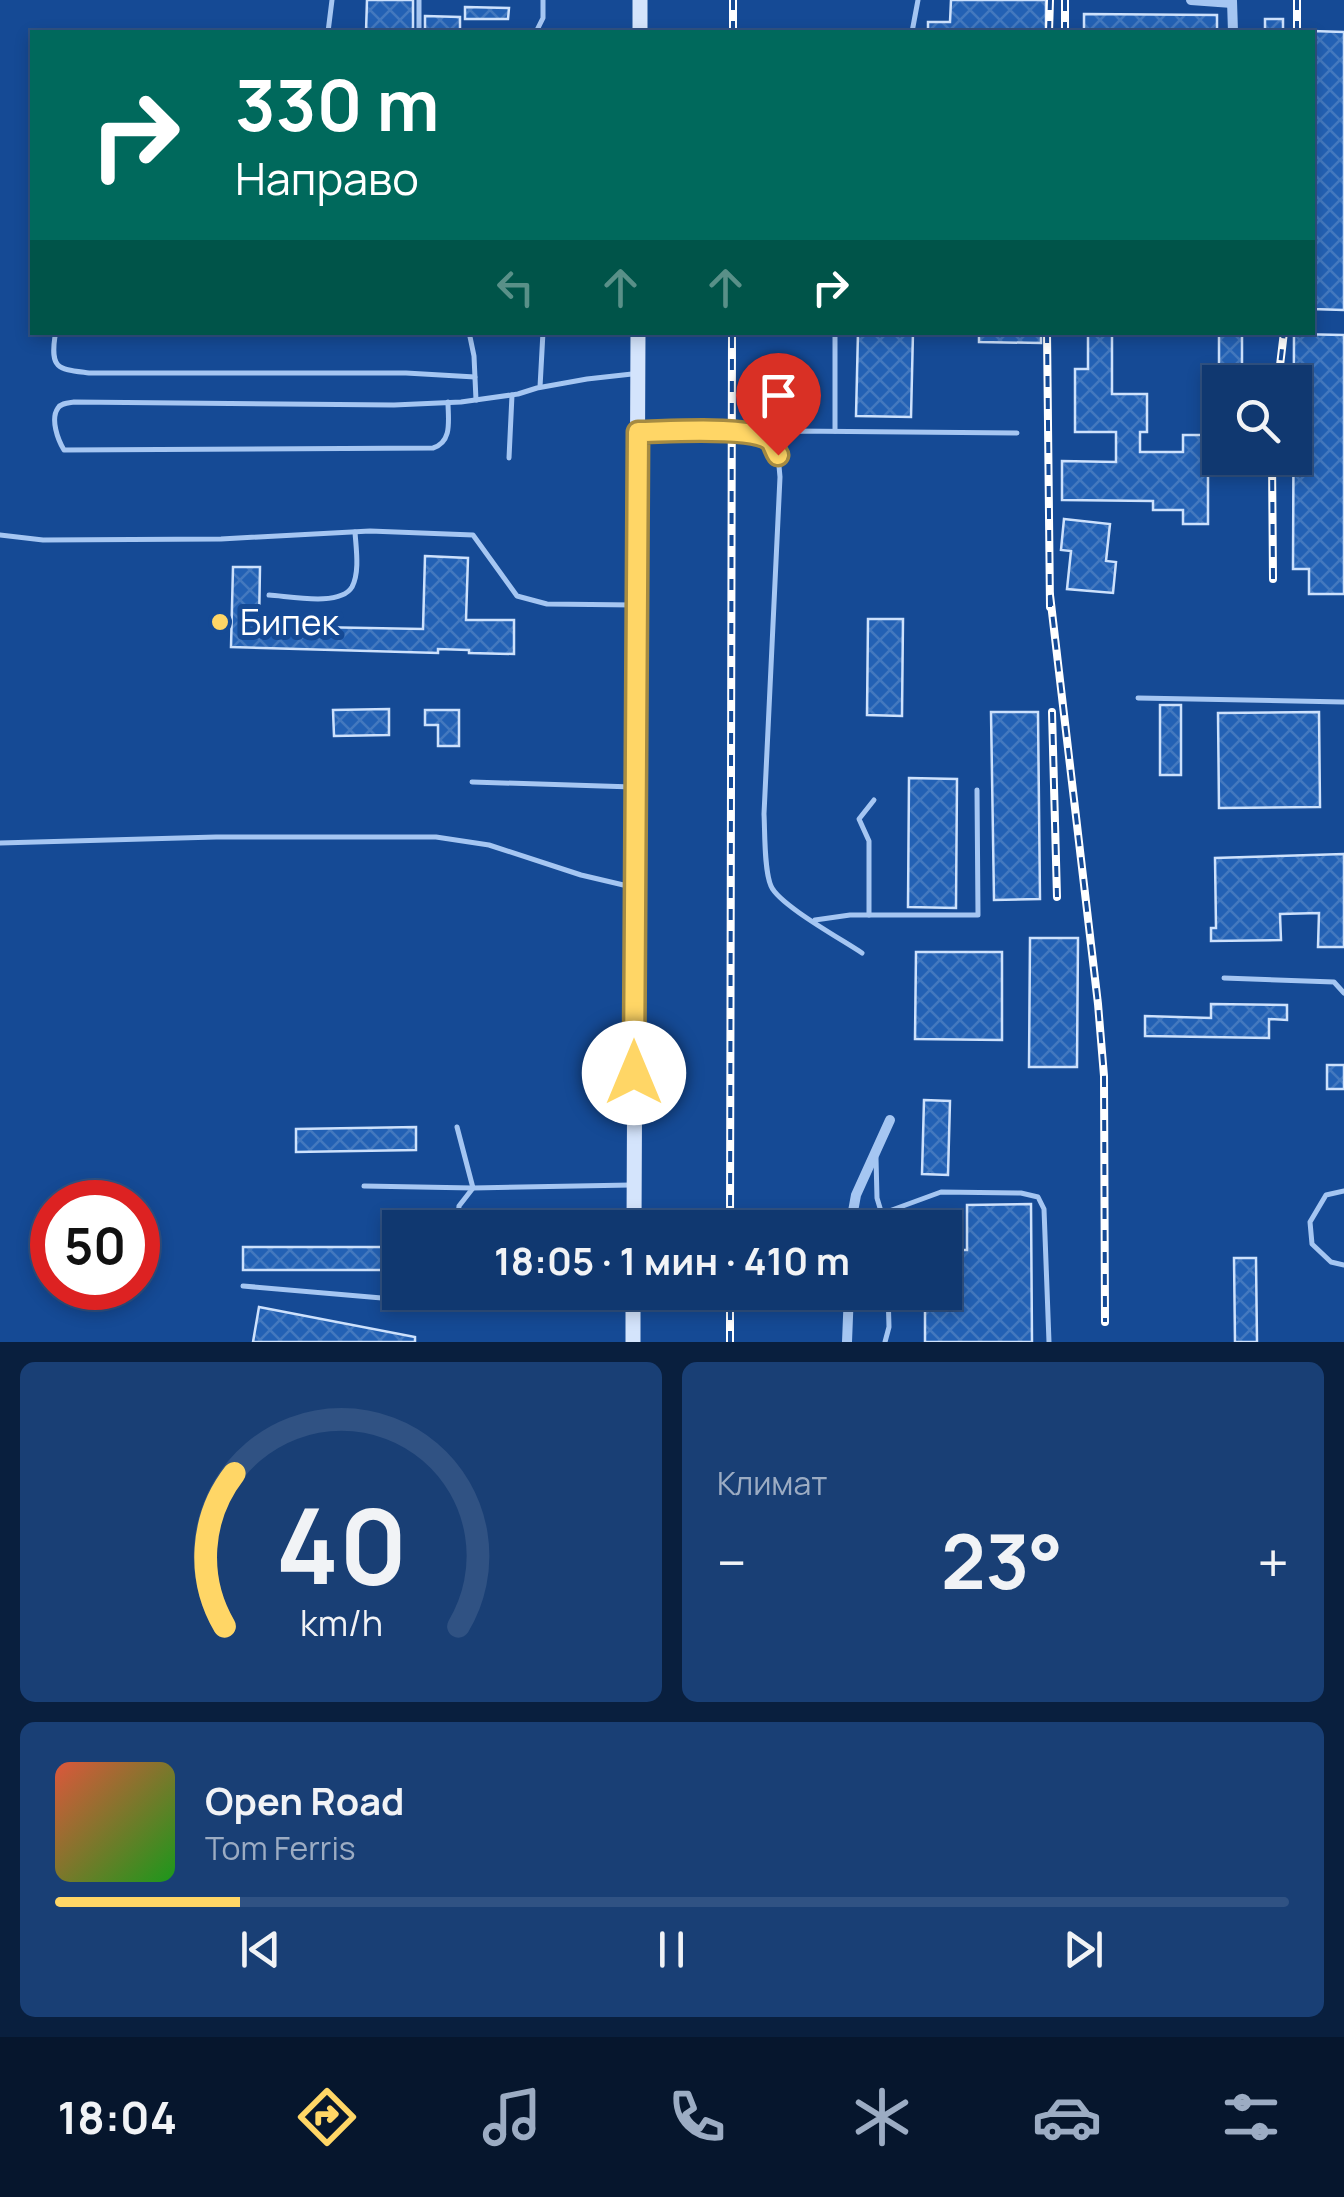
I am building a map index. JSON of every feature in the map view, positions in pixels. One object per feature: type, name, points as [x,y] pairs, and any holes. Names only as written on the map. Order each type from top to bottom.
[{"type":"main road","points":[[640,0],[640,30]]},
{"type":"main road","points":[[634,1210],[638,335]]},
{"type":"main road","points":[[633,1310],[633,1342]]},
{"type":"street","points":[[1191,0],[1232,2],[1233,30]]},
{"type":"street","points":[[853,1210],[856,1195],[890,1120]]},
{"type":"street","points":[[847,1342],[848,1310]]},
{"type":"lane","points":[[328,30],[332,0]]},
{"type":"lane","points":[[419,0],[419,30]]},
{"type":"lane","points":[[537,30],[543,18],[543,0]]},
{"type":"lane","points":[[912,30],[918,0]]},
{"type":"lane","points":[[56,335],[57,365],[89,372],[406,373],[475,377]]},
{"type":"lane","points":[[469,335],[476,400]]},
{"type":"lane","points":[[540,387],[543,335]]},
{"type":"lane","points":[[835,335],[835,431]]},
{"type":"lane","points":[[448,402],[447,438],[442,446],[433,448],[64,450],[56,423],[56,410],[61,404],[74,402],[448,402],[638,374]]},
{"type":"lane","points":[[509,458],[512,395]]},
{"type":"lane","points":[[770,441],[792,431],[1017,433]]},
{"type":"lane","points":[[638,432],[754,434],[770,441],[778,455],[764,814],[771,888],[786,903],[862,953]]},
{"type":"lane","points":[[269,594],[324,599],[339,597],[350,590],[357,558],[355,532]]},
{"type":"lane","points":[[0,536],[43,540],[355,532],[473,535],[517,596],[547,604],[636,606]]},
{"type":"lane","points":[[1138,698],[1344,702]]},
{"type":"lane","points":[[472,782],[636,787]]},
{"type":"lane","points":[[812,920],[868,915],[978,915],[977,790]]},
{"type":"lane","points":[[868,915],[869,841],[859,819],[874,800]]},
{"type":"lane","points":[[0,843],[216,837],[436,837],[489,845],[581,875],[635,887]]},
{"type":"lane","points":[[1224,978],[1334,982],[1344,993]]},
{"type":"lane","points":[[457,1126],[473,1188]]},
{"type":"lane","points":[[875,1150],[879,1210]]},
{"type":"lane","points":[[364,1186],[634,1185]]},
{"type":"lane","points":[[458,1210],[473,1188]]},
{"type":"lane","points":[[1344,1190],[1326,1195],[1310,1222],[1312,1244],[1331,1262],[1344,1265]]},
{"type":"lane","points":[[891,1210],[941,1192],[1022,1193],[1038,1197],[1044,1209],[1049,1342]]},
{"type":"lane","points":[[242,1286],[382,1298]]},
{"type":"lane","points":[[885,1342],[889,1310]]},
{"type":"building","points":[[367,0],[413,0],[413,30],[366,30]]},
{"type":"building","points":[[951,0],[1046,0],[1046,30],[928,30],[928,22],[950,22]]},
{"type":"building","points":[[465,7],[509,8],[508,19],[465,19]]},
{"type":"building","points":[[1084,14],[1217,15],[1217,30],[1084,30]]},
{"type":"building","points":[[425,16],[460,17],[460,30],[425,30]]},
{"type":"building","points":[[1265,19],[1283,19],[1283,30],[1265,30]]},
{"type":"building","points":[[1315,31],[1344,32],[1344,310],[1315,309]]},
{"type":"building","points":[[858,335],[913,335],[911,417],[856,416]]},
{"type":"building","points":[[979,335],[1041,335],[1041,343],[979,342]]},
{"type":"building","points":[[1088,335],[1112,335],[1112,394],[1147,394],[1147,432],[1140,432],[1140,452],[1183,452],[1183,435],[1202,435],[1202,475],[1208,475],[1208,524],[1183,524],[1183,510],[1153,510],[1153,501],[1062,500],[1062,461],[1116,462],[1116,432],[1075,432],[1075,369],[1088,369]]},
{"type":"building","points":[[1219,335],[1242,335],[1242,365],[1219,365]]},
{"type":"building","points":[[1294,335],[1344,335],[1344,594],[1309,594],[1309,569],[1293,569],[1293,475],[1312,475],[1312,365],[1294,365]]},
{"type":"building","points":[[1064,519],[1110,524],[1106,561],[1116,562],[1113,593],[1067,589],[1071,551],[1061,550]]},
{"type":"building","points":[[425,556],[468,558],[466,620],[514,620],[514,654],[438,649],[438,653],[231,647],[233,567],[260,567],[259,626],[423,629]]},
{"type":"building","points":[[868,619],[903,619],[902,716],[867,715]]},
{"type":"building","points":[[1160,705],[1181,705],[1181,775],[1160,775]]},
{"type":"building","points":[[389,709],[389,735],[334,736],[333,710]]},
{"type":"building","points":[[425,710],[459,710],[459,746],[438,746],[438,725],[425,725]]},
{"type":"building","points":[[991,712],[1038,712],[1040,899],[994,900]]},
{"type":"building","points":[[1319,712],[1320,807],[1219,808],[1218,713]]},
{"type":"building","points":[[909,778],[957,779],[956,908],[908,907]]},
{"type":"building","points":[[1344,854],[1344,947],[1318,947],[1319,913],[1280,914],[1281,940],[1211,941],[1211,928],[1216,928],[1215,858]]},
{"type":"building","points":[[1030,938],[1078,938],[1077,1067],[1029,1067]]},
{"type":"building","points":[[916,952],[1002,952],[1002,1040],[915,1039]]},
{"type":"building","points":[[1211,1004],[1287,1005],[1287,1020],[1269,1019],[1269,1038],[1145,1036],[1145,1016],[1211,1018]]},
{"type":"building","points":[[1327,1065],[1344,1065],[1344,1089],[1327,1089]]},
{"type":"building","points":[[924,1100],[950,1101],[948,1175],[922,1174]]},
{"type":"building","points":[[416,1127],[416,1150],[296,1152],[296,1129]]},
{"type":"building","points":[[1031,1204],[1032,1342],[925,1342],[925,1310],[962,1310],[967,1205]]},
{"type":"building","points":[[243,1247],[382,1247],[382,1270],[243,1270]]},
{"type":"building","points":[[1234,1258],[1256,1258],[1257,1342],[1235,1342]]},
{"type":"building","points":[[259,1307],[415,1337],[415,1342],[253,1342]]},
{"type":"railway","points":[[733,0],[733,30]]},
{"type":"railway","points":[[1049,30],[1050,0]]},
{"type":"railway","points":[[1065,0],[1065,30]]},
{"type":"railway","points":[[1297,0],[1297,30]]},
{"type":"railway","points":[[730,1210],[732,335]]},
{"type":"railway","points":[[1047,335],[1050,607]]},
{"type":"railway","points":[[1280,365],[1284,335]]},
{"type":"railway","points":[[1272,475],[1273,579]]},
{"type":"railway","points":[[1050,595],[1104,1076],[1105,1322]]},
{"type":"railway","points":[[1052,712],[1057,897]]},
{"type":"railway","points":[[730,1310],[730,1342]]},
{"type":"place","name":"Бипек","points":[[220,622]]},
{"type":"route","points":[[634,1073],[638,432],[754,434],[770,441],[778,455]]}]
